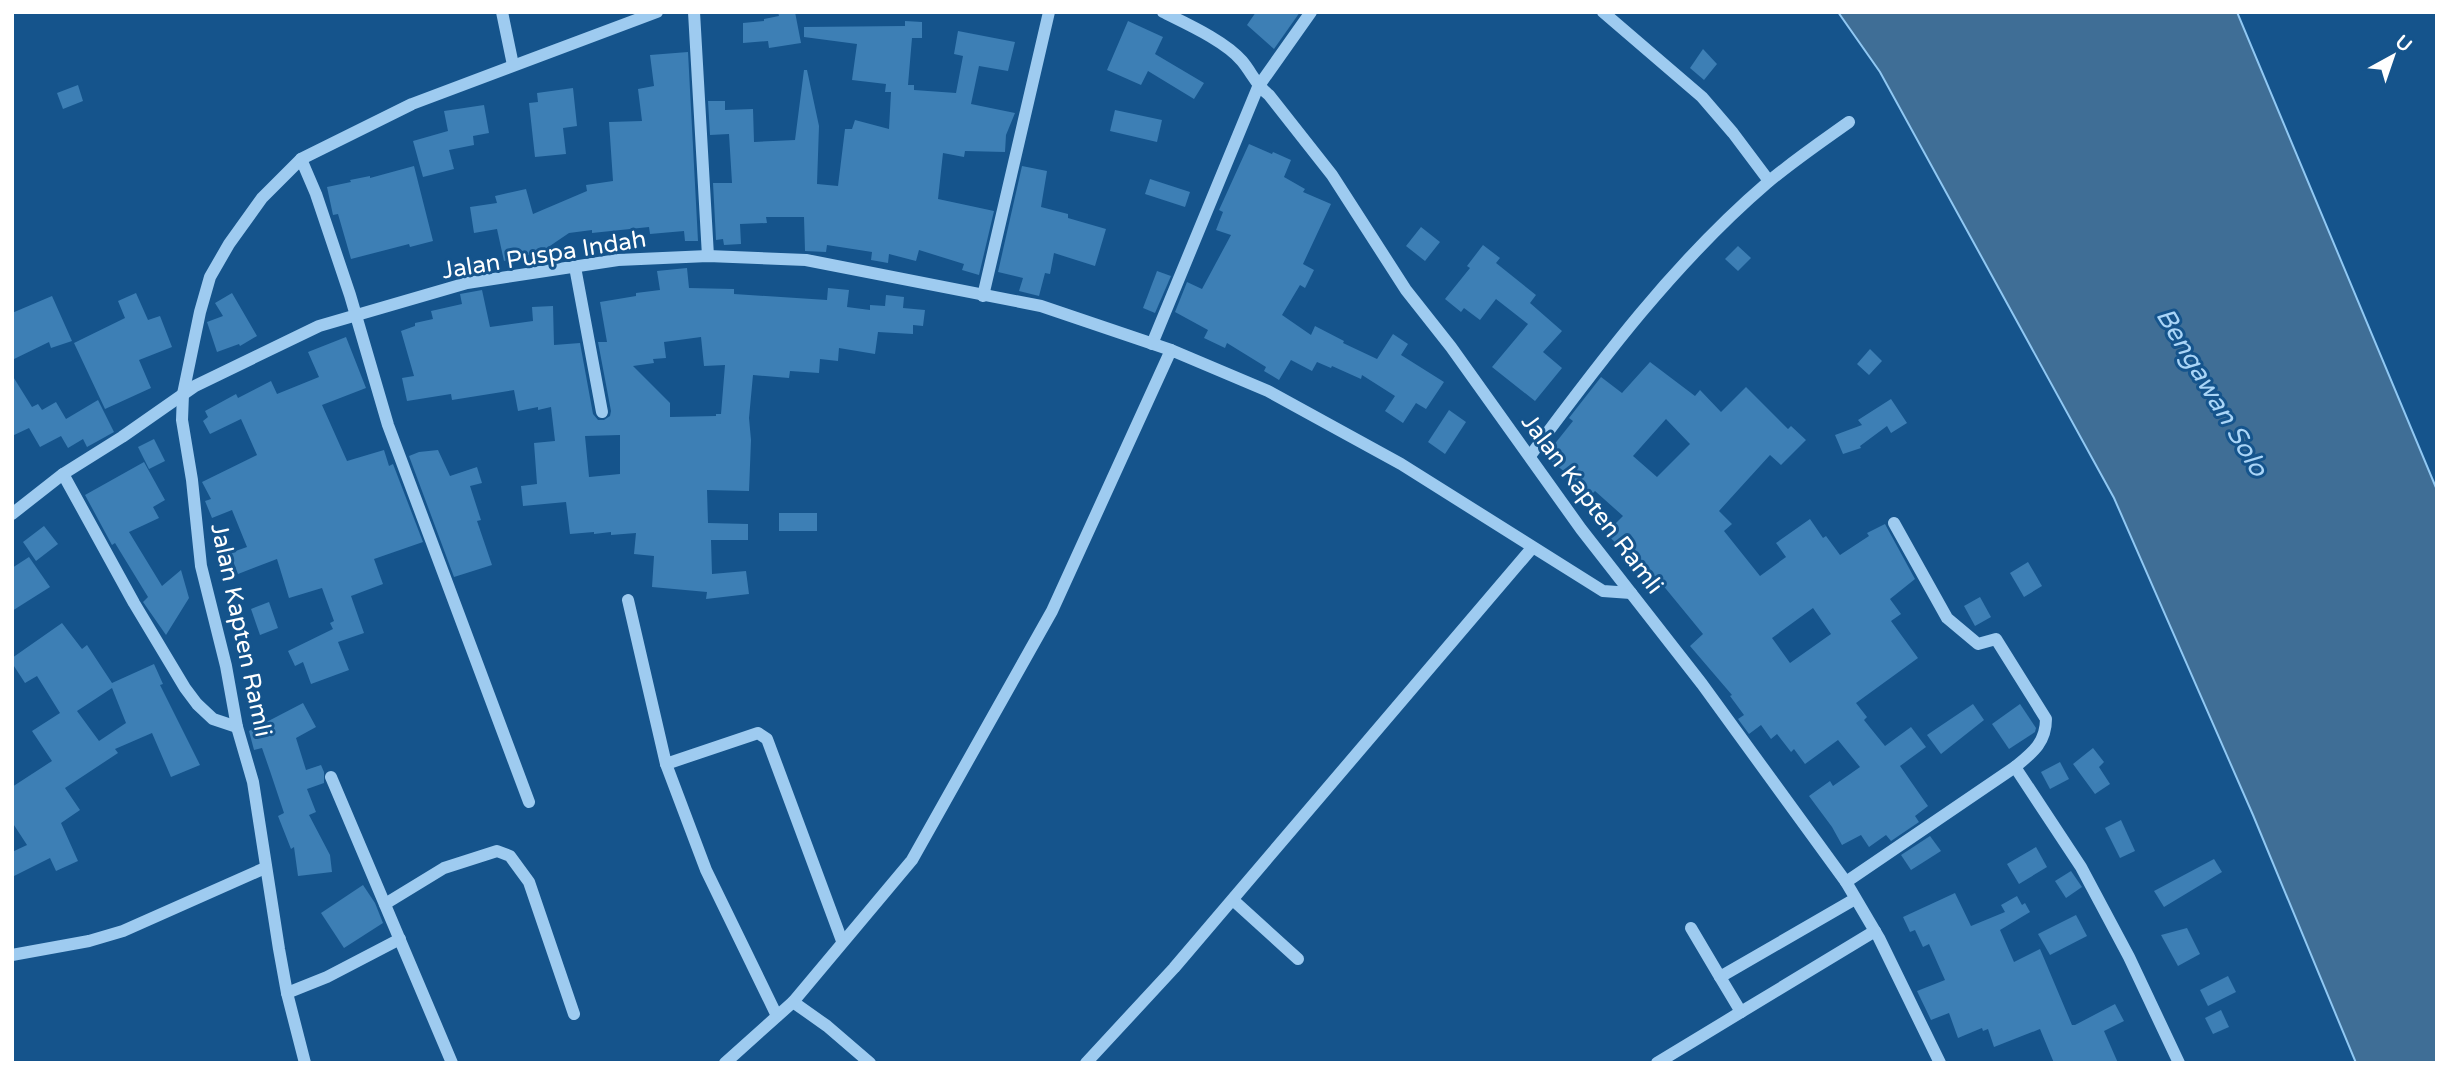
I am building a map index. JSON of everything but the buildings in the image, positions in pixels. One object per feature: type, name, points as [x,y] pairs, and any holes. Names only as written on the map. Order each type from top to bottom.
[{"type":"street","points":[[502,12],[513,65]]},
{"type":"street","name":"Jalan Kapten Ramli","points":[[305,1063],[287,993],[253,782],[237,727],[226,666],[201,566],[182,419],[183,394],[210,277],[229,244],[262,198],[301,159],[412,104],[657,12]]},
{"type":"street","points":[[694,12],[708,256]]},
{"type":"street","points":[[983,296],[1049,12]]},
{"type":"street","name":"Jalan Kapten Ramli","points":[[1163,12],[1212,38],[1241,60],[1258,87],[1269,95],[1332,175],[1406,290],[1451,347],[1581,529],[1702,684],[1846,882],[1875,931],[1940,1063]]},
{"type":"street","points":[[1152,344],[1258,87],[1311,12]]},
{"type":"street","points":[[1602,12],[1702,97],[1769,181]]},
{"type":"street","points":[[1530,456],[1597,366],[1662,288],[1723,223],[1769,181],[1849,122]]},
{"type":"street","points":[[301,159],[316,194],[350,295],[388,425],[529,802]]},
{"type":"street","name":"Jalan Puspa Indah","points":[[12,514],[63,474],[183,394],[319,326],[399,305],[467,283],[618,260],[708,256],[806,260],[1041,306],[1171,351],[1268,391],[1401,464],[1603,591],[1631,593]]},
{"type":"street","points":[[575,267],[602,412]]},
{"type":"street","points":[[725,1063],[793,1002],[912,860],[982,733],[1019,673],[1079,556],[1171,351]]},
{"type":"street","points":[[63,474],[134,603],[185,688],[197,704],[214,719],[237,727]]},
{"type":"street","points":[[1846,882],[2015,767],[2038,747],[2046,728],[2046,719],[1996,639],[1978,644],[1947,618],[1894,523]]},
{"type":"street","points":[[1086,1063],[1233,900],[1532,548]]},
{"type":"street","points":[[628,600],[666,764],[706,870],[778,1016]]},
{"type":"street","points":[[666,764],[758,733],[762,734],[842,941]]},
{"type":"street","points":[[2015,767],[2081,867],[2129,957],[2179,1063]]},
{"type":"street","points":[[331,777],[452,1063]]},
{"type":"street","points":[[385,904],[444,868],[498,851],[510,856],[529,882],[574,1014]]},
{"type":"street","points":[[12,955],[89,941],[123,931],[265,868]]},
{"type":"street","points":[[1720,977],[1856,899]]},
{"type":"street","points":[[1233,900],[1298,959]]},
{"type":"street","points":[[1691,928],[1741,1012]]},
{"type":"street","points":[[1657,1063],[1875,931]]},
{"type":"street","points":[[287,993],[327,977],[400,939]]},
{"type":"street","points":[[793,1002],[827,1026],[870,1063]]},
{"type":"water","name":"Bengawan Solo","points":[[1838,12],[2237,12],[2437,490],[2437,1063],[2356,1063],[2253,815],[2114,498],[1880,72]]}]
